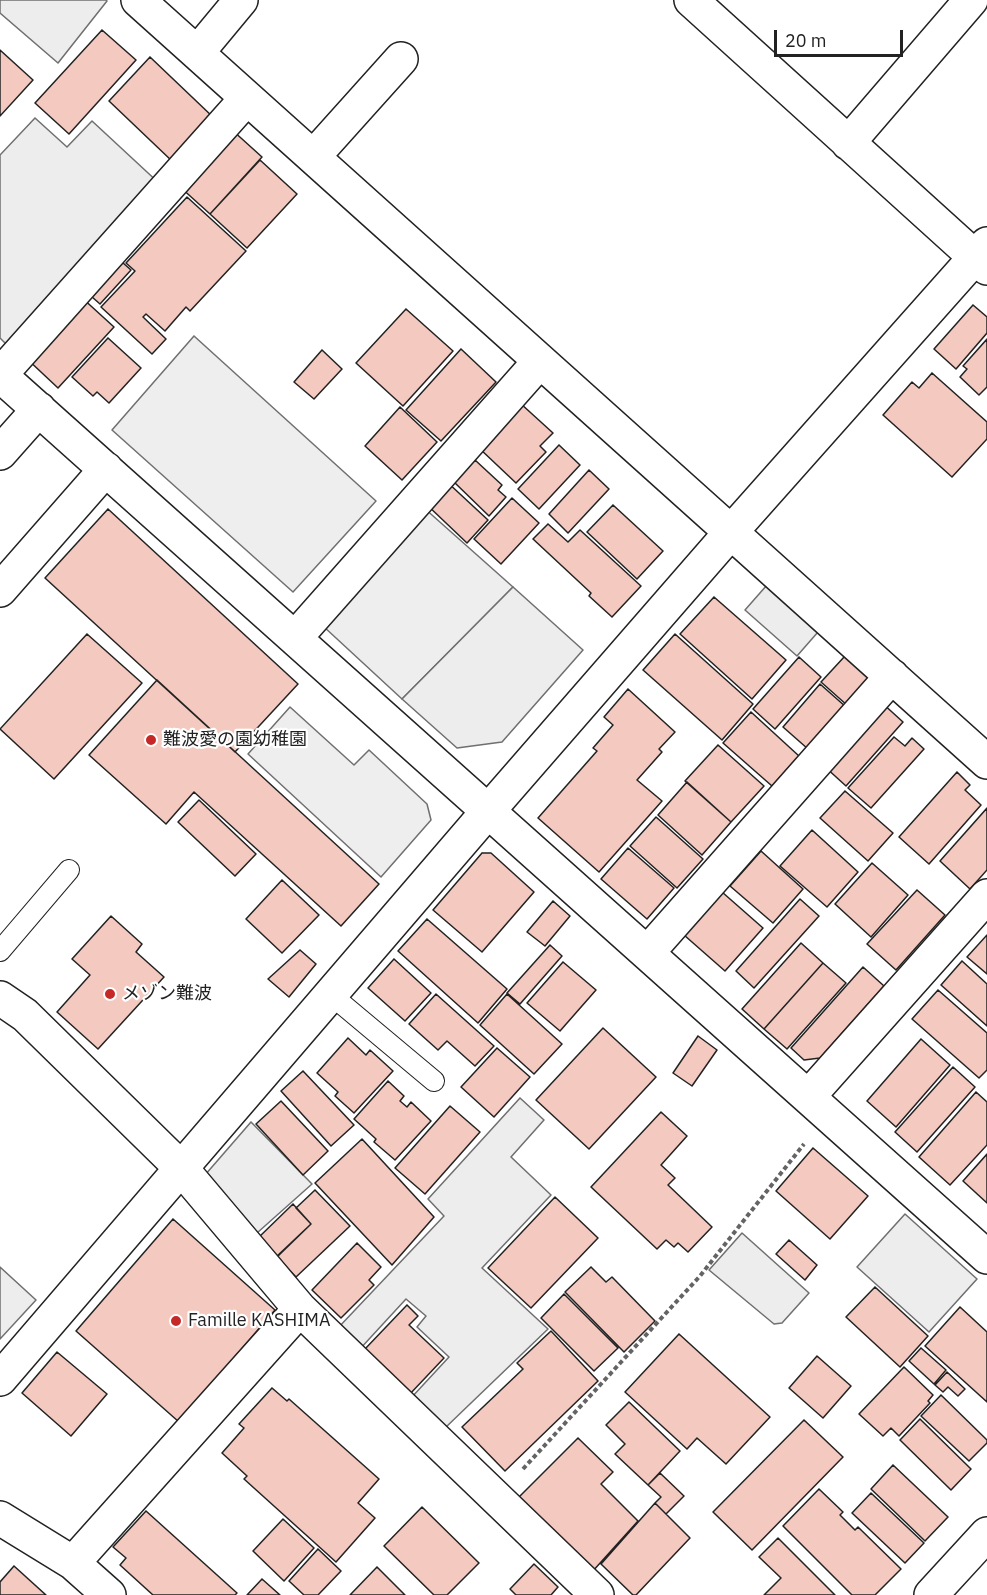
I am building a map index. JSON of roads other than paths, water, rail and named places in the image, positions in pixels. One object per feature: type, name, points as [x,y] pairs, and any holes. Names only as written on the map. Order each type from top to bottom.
[{"type":"street","points":[[138,0],[987,762]]},
{"type":"street","points":[[197,53],[241,0]]},
{"type":"street","points":[[0,1378],[731,532],[983,256],[848,143],[691,0]]},
{"type":"street","points":[[848,143],[971,0]]},
{"type":"street","points":[[313,157],[401,59]]},
{"type":"street","points":[[247,98],[0,375],[818,1106],[985,1250]]},
{"type":"street","points":[[295,638],[540,361]]},
{"type":"street","points":[[0,453],[39,409]]},
{"type":"street","points":[[0,590],[106,469]]},
{"type":"street","points":[[648,952],[892,676]]},
{"type":"street","points":[[818,1106],[987,896]]},
{"type":"street","points":[[0,998],[25,1015],[181,1168],[300,1309],[597,1595]]},
{"type":"street","points":[[73,1563],[300,1309]]},
{"type":"street","points":[[0,1518],[73,1563],[109,1595]]},
{"type":"street","points":[[931,1595],[987,1534]]},
{"type":"lane","points":[[0,951],[69,870]]},
{"type":"lane","points":[[330,994],[434,1081]]},
{"type":"place","name":"難波愛の園幼稚園","points":[[151,740]]},
{"type":"place","name":"メゾン難波","points":[[110,994]]},
{"type":"place","name":"Famille KASHIMA","points":[[176,1321]]}]
